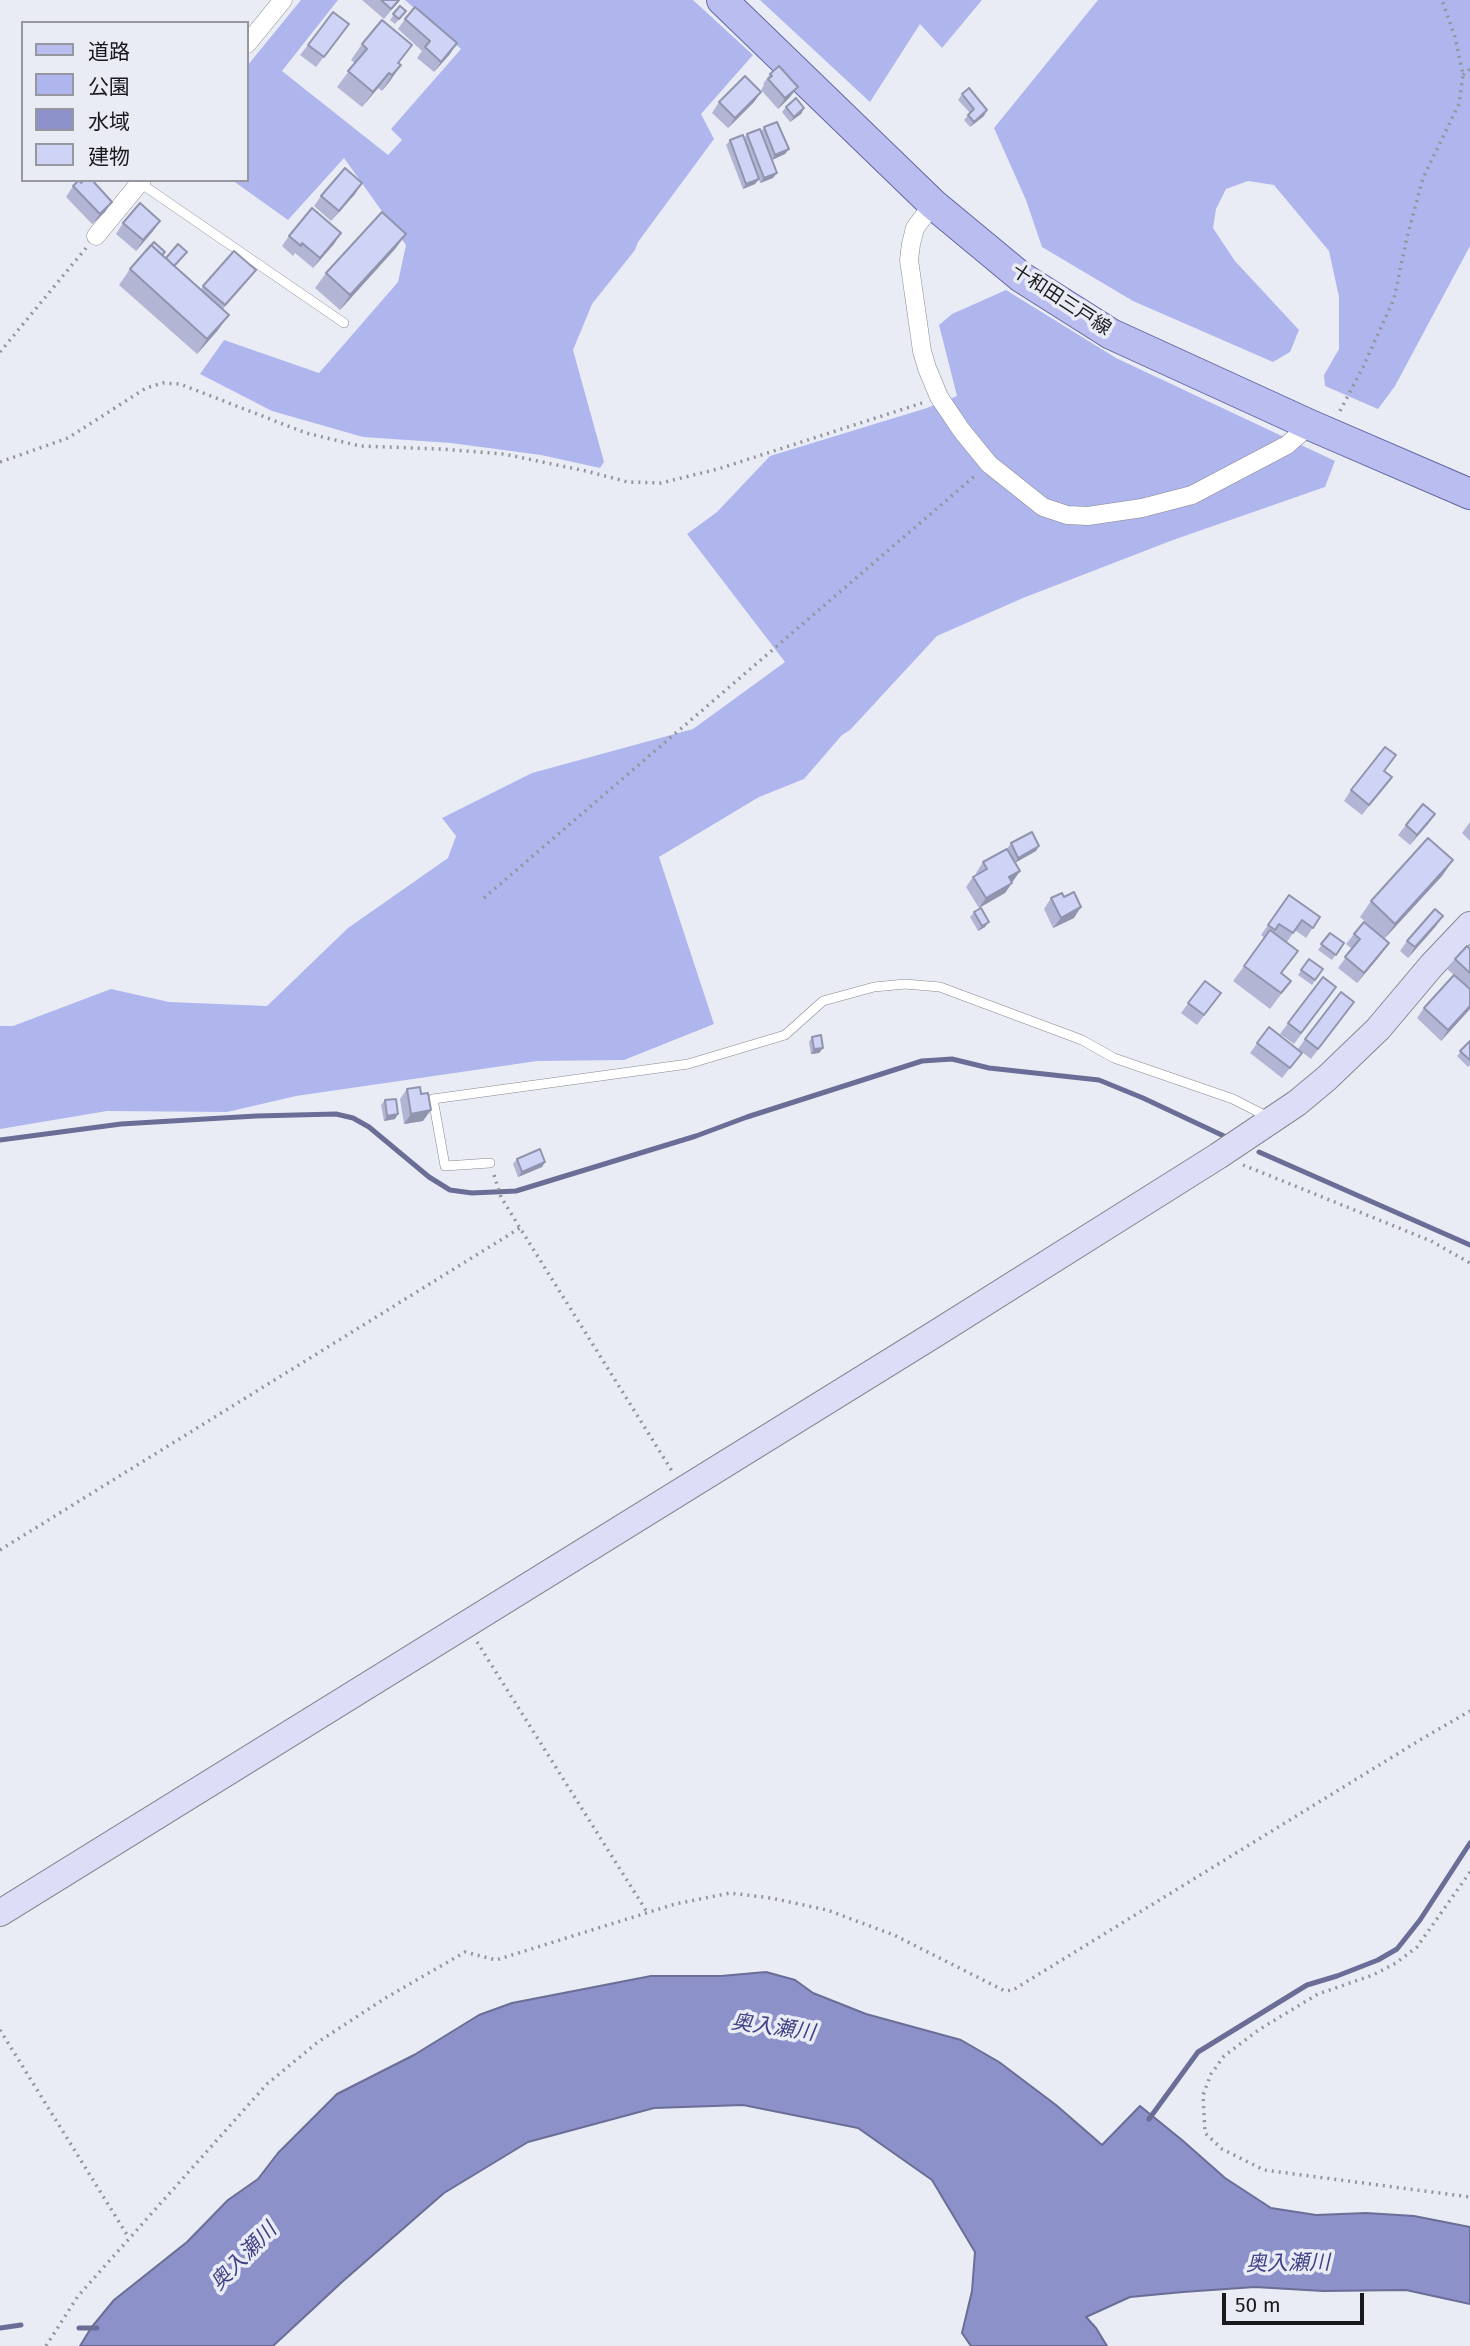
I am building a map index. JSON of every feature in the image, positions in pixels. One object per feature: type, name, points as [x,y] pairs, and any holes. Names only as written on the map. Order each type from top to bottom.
[{"type":"main road","name":"十和田三戸線","points":[[722,0],[933,204],[1021,277],[1111,334],[1470,494]]},
{"type":"street","points":[[248,43],[283,0]]},
{"type":"street","points":[[96,236],[141,182]]},
{"type":"street","points":[[933,204],[915,228],[909,260],[922,351],[939,397],[962,431],[989,464],[1043,507],[1067,515],[1088,516],[1142,508],[1192,495],[1319,428]]},
{"type":"street","points":[[0,1913],[684,1491],[1218,1156],[1297,1103],[1327,1078],[1378,1028],[1432,965],[1468,932]]},
{"type":"lane","points":[[141,182],[344,323]]},
{"type":"lane","points":[[490,1163],[445,1166],[433,1099],[688,1064],[785,1035],[823,1001],[874,987],[905,984],[940,988],[1082,1040],[1114,1058],[1233,1099],[1272,1119]]},
{"type":"path","points":[[1319,428],[1363,367],[1394,299],[1423,178],[1459,104],[1463,75],[1455,37],[1442,0]]},
{"type":"path","points":[[1463,75],[1470,69]]},
{"type":"path","points":[[0,352],[96,236]]},
{"type":"path","points":[[0,462],[68,438],[146,388],[163,383],[180,384],[306,433],[360,446],[505,454],[628,482],[661,483],[718,469],[939,397]]},
{"type":"path","points":[[484,898],[989,464]]},
{"type":"path","points":[[1218,1156],[1430,1241],[1470,1263]]},
{"type":"path","points":[[496,1182],[520,1228],[684,1491]]},
{"type":"path","points":[[0,1550],[520,1228]]},
{"type":"path","points":[[467,1625],[647,1912]]},
{"type":"path","points":[[46,2346],[78,2296],[267,2084],[318,2042],[387,1997],[465,1952],[496,1960],[647,1912],[730,1893],[771,1898],[827,1910],[894,1934],[1005,1991],[1013,1990],[1470,1711]]},
{"type":"path","points":[[1470,1872],[1417,1947],[1396,1964],[1318,1994],[1260,2029],[1224,2056],[1211,2074],[1203,2095],[1205,2133],[1222,2149],[1264,2170],[1470,2197]]},
{"type":"path","points":[[0,2030],[129,2238]]},
{"type":"green space","points":[[301,0],[338,0],[282,71],[388,155],[402,140],[391,129],[461,49],[405,0],[693,0],[753,55],[701,114],[714,139],[638,242],[635,250],[592,304],[573,350],[604,462],[600,468],[541,455],[451,443],[363,437],[272,411],[200,374],[224,340],[319,373],[398,282],[406,245],[344,158],[288,220],[235,182],[248,182],[248,65]]},
{"type":"green space","points":[[760,0],[982,0],[942,48],[920,24],[870,102]]},
{"type":"green space","points":[[1098,0],[1470,0],[1470,246],[1395,386],[1378,409],[1325,386],[1324,375],[1339,349],[1339,297],[1329,251],[1274,185],[1248,181],[1226,189],[1216,209],[1213,228],[1235,261],[1299,330],[1290,352],[1273,362],[1133,301],[1042,247],[1026,200],[994,128]]},
{"type":"green space","points":[[1006,290],[1116,358],[1335,461],[1325,487],[1173,540],[1023,598],[937,636],[850,730],[842,735],[804,779],[759,797],[659,857],[714,1024],[624,1060],[537,1061],[296,1096],[227,1112],[107,1111],[0,1129],[0,1026],[13,1026],[111,989],[169,1002],[267,1006],[348,928],[448,858],[456,836],[442,818],[532,773],[693,729],[785,662],[687,534],[717,512],[770,456],[927,408],[957,396],[939,325],[952,314]]},
{"type":"water","name":"奥入瀬川","points":[[766,1972],[795,1980],[813,1993],[866,2014],[961,2040],[999,2062],[1056,2105],[1102,2145],[1140,2106],[1225,2178],[1271,2208],[1316,2215],[1366,2213],[1414,2216],[1470,2227],[1470,2304],[1406,2290],[1323,2291],[1255,2287],[1183,2292],[1130,2297],[1086,2317],[1107,2346],[971,2346],[962,2333],[972,2291],[975,2252],[932,2180],[858,2128],[743,2105],[654,2108],[528,2142],[444,2193],[273,2346],[80,2346],[114,2300],[187,2242],[228,2200],[258,2179],[278,2153],[337,2094],[414,2055],[479,2015],[512,2003],[651,1976],[721,1976]]},
{"type":"building","points":[[381,0],[399,0],[391,9]]},
{"type":"building","points":[[400,6],[406,11],[399,19],[393,14]]},
{"type":"building","points":[[415,7],[457,43],[441,62],[425,47],[430,41],[405,19]]},
{"type":"building","points":[[333,12],[349,24],[324,57],[308,45]]},
{"type":"building","points":[[382,20],[412,45],[398,63],[401,65],[392,75],[389,73],[373,92],[348,71],[367,49],[362,44]]},
{"type":"building","points":[[779,66],[798,87],[785,98],[768,79]]},
{"type":"building","points":[[745,76],[761,92],[735,118],[719,102]]},
{"type":"building","points":[[969,88],[987,110],[974,122],[968,115],[974,109],[962,94]]},
{"type":"building","points":[[796,98],[804,108],[794,117],[786,107]]},
{"type":"building","points":[[777,122],[789,149],[775,155],[764,127]]},
{"type":"building","points":[[760,129],[777,173],[764,178],[747,134]]},
{"type":"building","points":[[743,135],[759,179],[746,184],[730,140]]},
{"type":"building","points":[[345,168],[362,183],[339,211],[321,196]]},
{"type":"building","points":[[77,182],[94,182],[112,202],[100,214],[73,186]]},
{"type":"building","points":[[140,203],[160,221],[143,240],[123,223]]},
{"type":"building","points":[[312,208],[341,233],[320,258],[289,236]]},
{"type":"building","points":[[382,212],[406,234],[350,295],[326,273]]},
{"type":"building","points":[[154,242],[165,252],[162,255],[151,245]]},
{"type":"building","points":[[178,244],[187,252],[174,266],[166,258]]},
{"type":"building","points":[[151,245],[229,315],[207,339],[130,269]]},
{"type":"building","points":[[234,251],[256,270],[225,305],[203,286]]},
{"type":"building","points":[[1385,747],[1396,755],[1384,771],[1392,777],[1369,805],[1351,790]]},
{"type":"building","points":[[1423,804],[1435,814],[1417,835],[1406,825]]},
{"type":"building","points":[[1032,832],[1039,846],[1018,858],[1011,843]]},
{"type":"building","points":[[1428,838],[1453,860],[1395,924],[1371,901]]},
{"type":"building","points":[[1007,849],[1020,871],[1009,877],[1012,883],[986,898],[973,877],[987,869],[983,862]]},
{"type":"building","points":[[1074,892],[1081,907],[1061,918],[1051,898],[1062,893],[1064,897]]},
{"type":"building","points":[[1289,895],[1320,917],[1313,928],[1302,920],[1293,933],[1279,924],[1275,930],[1268,925]]},
{"type":"building","points":[[981,908],[989,922],[982,926],[974,912]]},
{"type":"building","points":[[1435,909],[1443,916],[1415,947],[1407,941]]},
{"type":"building","points":[[1364,922],[1389,943],[1364,973],[1345,957],[1360,939],[1354,934]]},
{"type":"building","points":[[1270,930],[1298,951],[1281,973],[1291,981],[1281,993],[1244,966]]},
{"type":"building","points":[[1330,933],[1344,943],[1336,955],[1321,944]]},
{"type":"building","points":[[1467,946],[1470,949],[1470,973],[1455,959]]},
{"type":"building","points":[[1309,959],[1323,969],[1315,980],[1301,970]]},
{"type":"building","points":[[1454,975],[1470,989],[1470,1006],[1448,1030],[1424,1008]]},
{"type":"building","points":[[1323,977],[1336,987],[1301,1033],[1288,1023]]},
{"type":"building","points":[[1205,981],[1221,993],[1204,1015],[1188,1003]]},
{"type":"building","points":[[1341,992],[1354,1002],[1318,1049],[1305,1039]]},
{"type":"building","points":[[1269,1027],[1302,1053],[1290,1068],[1257,1043]]},
{"type":"building","points":[[821,1035],[823,1048],[814,1049],[812,1037]]},
{"type":"building","points":[[1470,1041],[1470,1060],[1460,1051]]},
{"type":"building","points":[[420,1087],[421,1094],[428,1093],[431,1110],[411,1114],[407,1089]]},
{"type":"building","points":[[396,1099],[398,1114],[387,1116],[385,1100]]},
{"type":"building","points":[[540,1149],[545,1162],[522,1172],[517,1159]]},
{"type":"waterway","points":[[0,1140],[121,1124],[336,1114],[353,1118],[369,1127],[429,1177],[450,1190],[472,1193],[516,1191],[696,1136],[922,1061],[952,1059],[989,1068],[1099,1080],[1226,1137]]},
{"type":"waterway","points":[[1259,1152],[1470,1245]]},
{"type":"waterway","points":[[1149,2119],[1198,2052],[1307,1985],[1378,1960],[1397,1949],[1420,1920],[1470,1843]]},
{"type":"waterway","points":[[0,2328],[21,2325]]},
{"type":"waterway","points":[[79,2328],[97,2328]]}]
